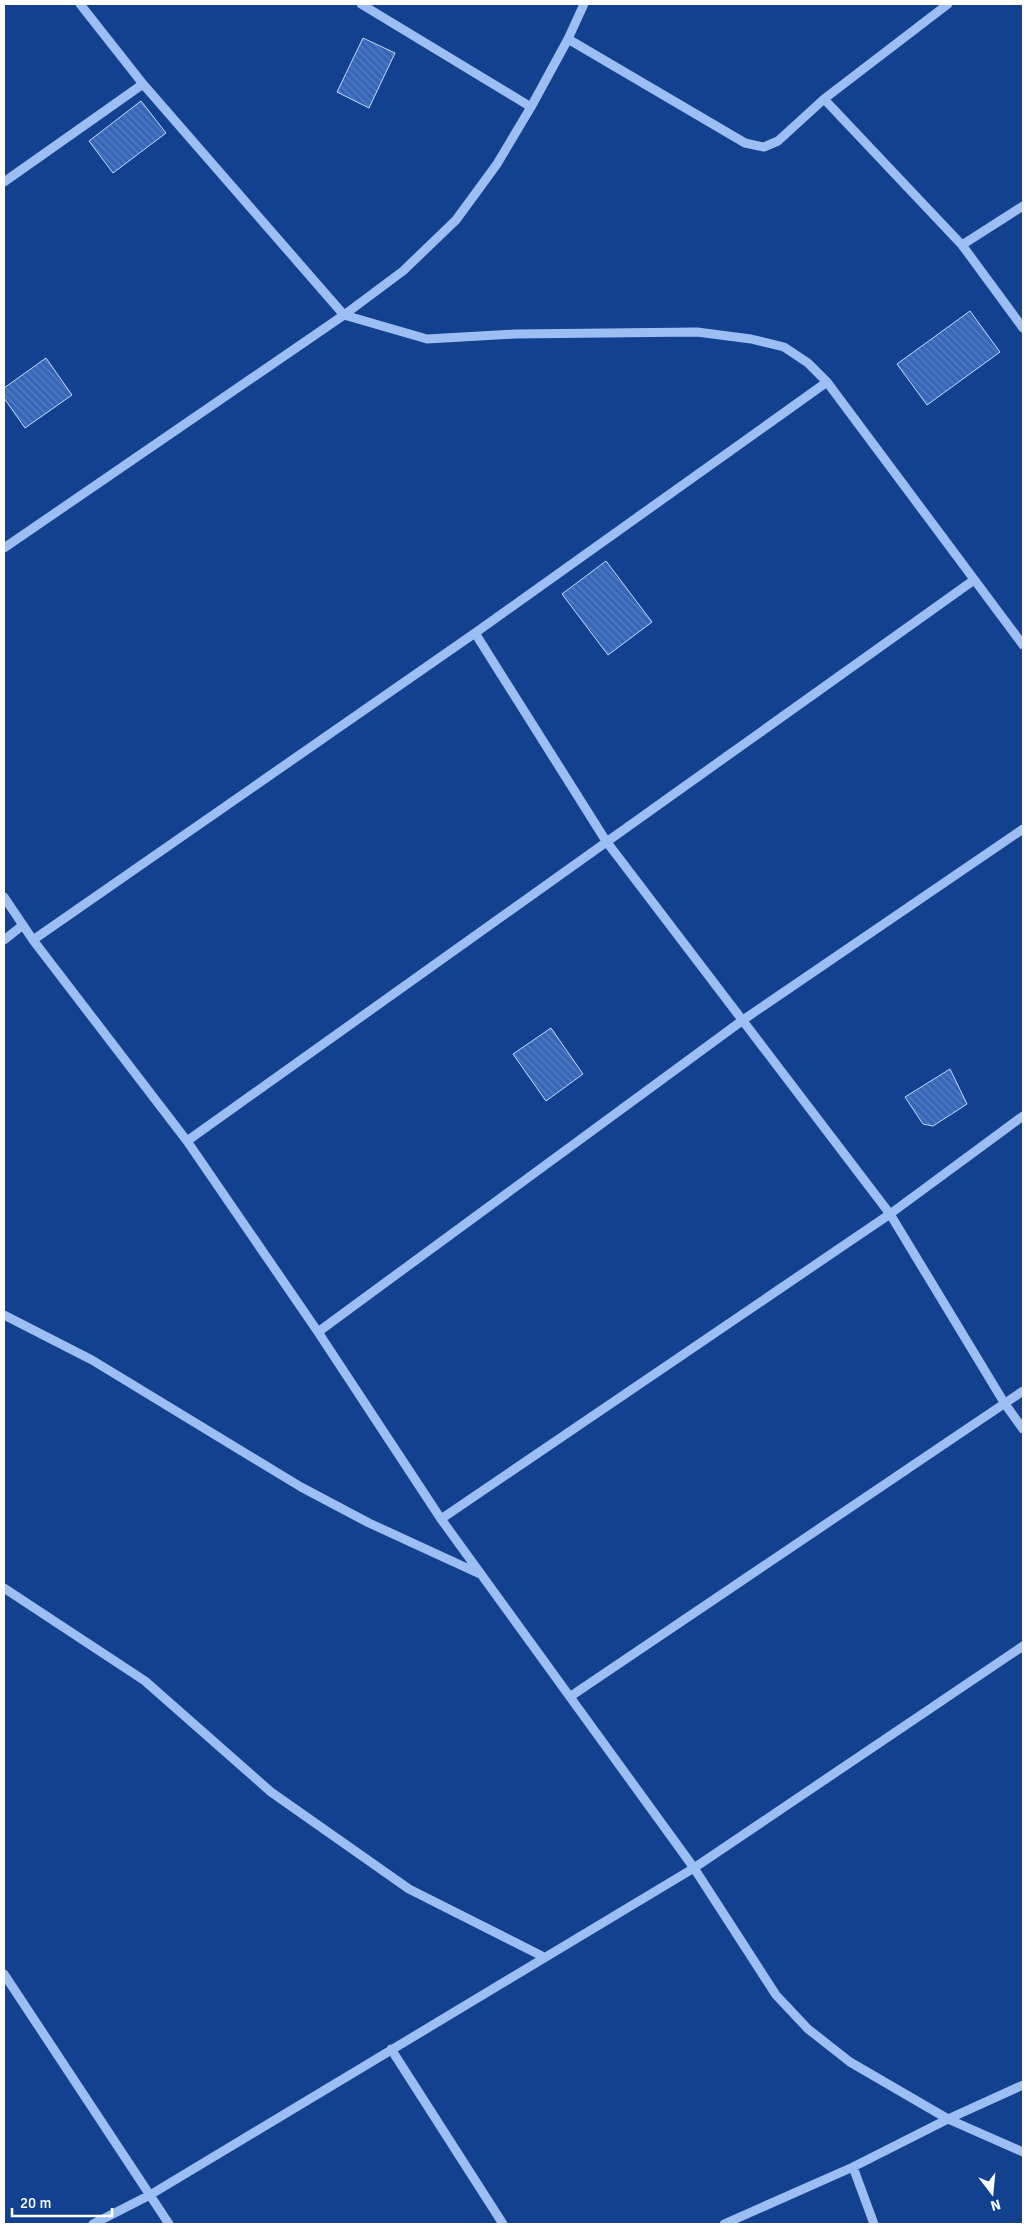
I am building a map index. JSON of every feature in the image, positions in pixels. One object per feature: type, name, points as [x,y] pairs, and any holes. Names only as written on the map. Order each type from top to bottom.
[{"type":"street","points":[[81,4],[143,84],[344,315],[427,339],[515,334],[697,332],[784,347],[808,363],[827,382],[1023,645]]},
{"type":"street","points":[[361,4],[531,107]]},
{"type":"street","points":[[4,548],[344,315],[403,271],[456,220],[497,164],[568,39],[584,4]]},
{"type":"street","points":[[568,39],[745,143],[764,147],[778,141],[824,99],[948,4]]},
{"type":"street","points":[[4,182],[143,84]]},
{"type":"street","points":[[824,99],[962,245],[1023,328]]},
{"type":"street","points":[[962,245],[1023,206]]},
{"type":"street","points":[[33,940],[474,633],[827,382]]},
{"type":"street","points":[[187,1141],[974,580]]},
{"type":"street","points":[[474,633],[606,841],[890,1214],[1005,1404],[1023,1430]]},
{"type":"street","points":[[318,1332],[743,1020],[1023,829]]},
{"type":"street","points":[[4,897],[33,940],[187,1141],[318,1332],[441,1519],[694,1868],[776,1995],[808,2029],[850,2062],[948,2119],[1023,2152]]},
{"type":"street","points":[[4,940],[23,925]]},
{"type":"street","points":[[441,1519],[890,1214],[1023,1116]]},
{"type":"street","points":[[4,1315],[92,1360],[301,1487],[369,1523],[482,1575]]},
{"type":"street","points":[[571,1696],[1023,1392]]},
{"type":"street","points":[[4,1588],[145,1681],[271,1792],[409,1889],[544,1957]]},
{"type":"street","points":[[93,2224],[150,2195],[694,1868],[1023,1646]]},
{"type":"street","points":[[4,1974],[169,2224]]},
{"type":"street","points":[[391,2049],[503,2224]]},
{"type":"street","points":[[724,2224],[853,2167],[948,2119],[1023,2085]]},
{"type":"street","points":[[853,2167],[874,2224]]},
{"type":"building","points":[[363,38],[395,53],[369,108],[337,92]]},
{"type":"building","points":[[141,101],[166,133],[113,173],[89,141]]},
{"type":"building","points":[[970,311],[1000,352],[927,405],[897,364]]},
{"type":"building","points":[[46,358],[72,395],[25,428],[4,398],[4,388]]},
{"type":"building","points":[[606,561],[652,622],[608,655],[562,594]]},
{"type":"building","points":[[551,1028],[583,1074],[546,1101],[513,1054]]},
{"type":"building","points":[[950,1069],[967,1104],[933,1126],[923,1124],[905,1097]]}]
